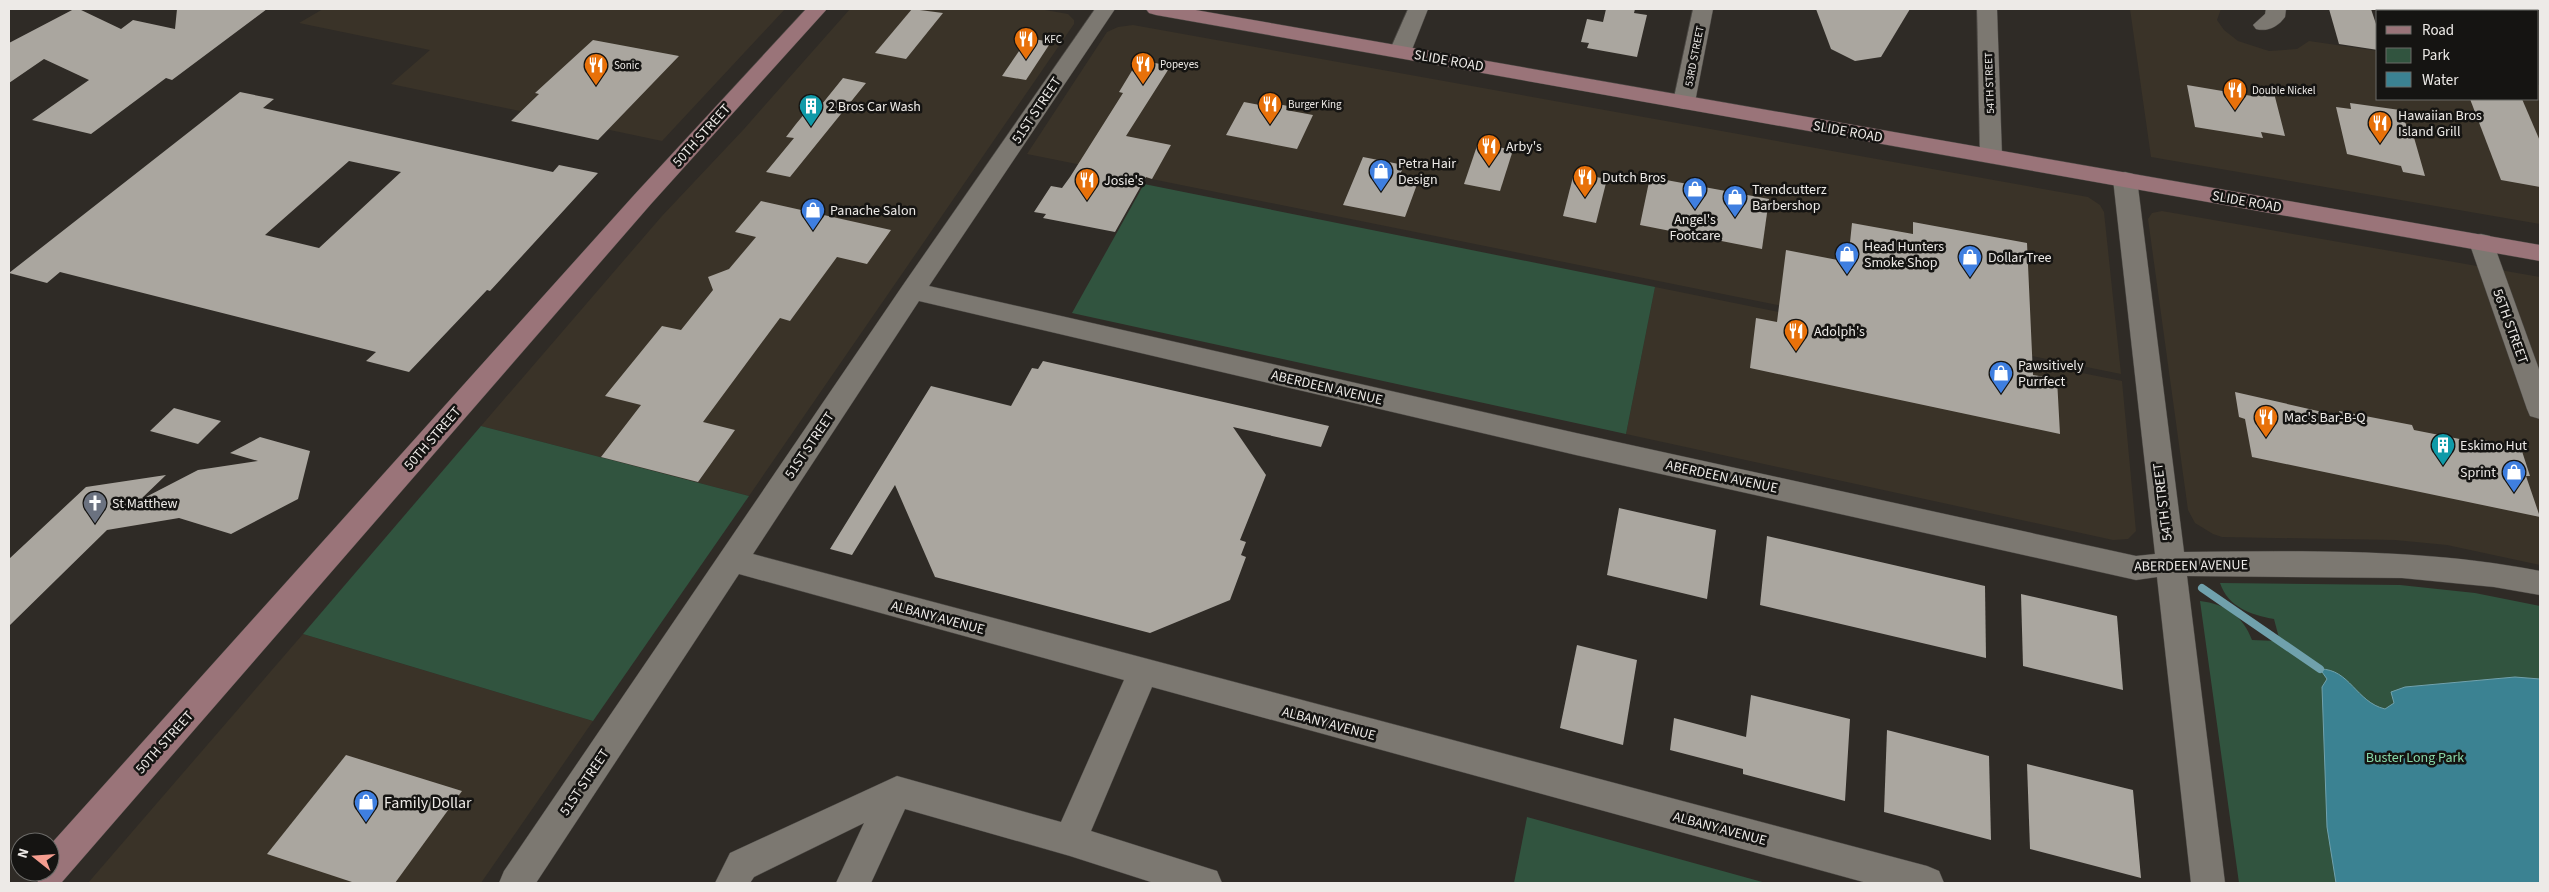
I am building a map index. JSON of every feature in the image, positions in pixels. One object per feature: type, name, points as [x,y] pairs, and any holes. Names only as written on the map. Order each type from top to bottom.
[{"type":"main road","name":"50TH STREET","points":[[60,859],[643,199],[817,9]]},
{"type":"main road","name":"SLIDE ROAD","points":[[1156,9],[2540,253]]},
{"type":"street","name":"51ST STREET","points":[[516,883],[912,291],[1105,9]]},
{"type":"street","points":[[1400,52],[1418,9]]},
{"type":"street","name":"53RD STREET","points":[[1684,102],[1703,9]]},
{"type":"street","name":"54TH STREET","points":[[1987,9],[1991,156]]},
{"type":"street","points":[[2263,25],[2275,17],[2276,9]]},
{"type":"street","name":"54TH STREET","points":[[2125,179],[2208,883]]},
{"type":"street","name":"56TH STREET","points":[[2482,242],[2540,409]]},
{"type":"street","name":"ABERDEEN AVENUE","points":[[912,291],[1576,444],[2136,568],[2170,564],[2394,566],[2484,574],[2540,584]]},
{"type":"street","name":"ALBANY AVENUE","points":[[732,560],[1926,883]]},
{"type":"street","points":[[1070,840],[1142,672]]},
{"type":"street","points":[[853,883],[897,791]]},
{"type":"street","points":[[732,883],[742,865],[897,791],[1070,840],[1205,883]]},
{"type":"shaded area","points":[[323,9],[785,9],[662,141],[391,84],[430,50],[299,23]]},
{"type":"shaded area","points":[[850,9],[1039,9],[1068,14],[1074,20],[1074,24],[749,496],[481,426],[662,216],[744,129]]},
{"type":"shaded area","points":[[2130,9],[2221,9],[2217,20],[2224,30],[2238,41],[2269,51],[2297,49],[2309,41],[2376,51],[2376,100],[2539,100],[2540,85],[2540,224],[2151,157]]},
{"type":"shaded area","points":[[1133,25],[2088,197],[2100,205],[2104,212],[2121,374],[1027,154],[1107,32],[1118,27]]},
{"type":"shaded area","points":[[2162,211],[2540,277],[2540,565],[2447,545],[2395,540],[2222,537],[2195,523],[2188,510],[2148,219],[2152,213]]},
{"type":"shaded area","points":[[1655,287],[2122,381],[2136,531],[2128,539],[2113,540],[1626,434]]},
{"type":"shaded area","points":[[303,634],[593,721],[481,883],[88,883]]},
{"type":"green space","points":[[1144,184],[1655,287],[1626,434],[1072,313]]},
{"type":"green space","points":[[481,426],[749,496],[593,721],[303,634]]},
{"type":"green space","name":"Buster Long Park","points":[[2220,583],[2400,585],[2475,593],[2540,606],[2540,883],[2239,883],[2200,601],[2226,608],[2244,624],[2252,640],[2276,641],[2319,672],[2323,669],[2279,638],[2274,619],[2249,612],[2235,604]]},
{"type":"green space","points":[[1527,817],[1766,883],[1514,883]]},
{"type":"water","points":[[2320,669],[2330,670],[2339,674],[2367,700],[2385,709],[2394,703],[2391,692],[2405,687],[2515,677],[2540,679],[2540,883],[2336,883],[2327,827],[2322,687],[2327,679]]},
{"type":"building","points":[[74,9],[79,9],[121,29],[133,20],[175,29],[177,9],[267,9],[172,80],[166,78],[91,134],[32,120],[89,80],[44,59],[9,83],[9,43]]},
{"type":"building","points":[[912,9],[943,13],[906,59],[875,53]]},
{"type":"building","points":[[1606,9],[1635,9],[1634,13],[1647,15],[1637,57],[1587,48],[1589,43],[1581,42],[1587,19],[1603,22]]},
{"type":"building","points":[[1816,9],[1910,9],[1881,57],[1855,61],[1831,49]]},
{"type":"building","points":[[2329,9],[2371,9],[2376,24],[2376,50],[2339,44]]},
{"type":"building","name":"KFC","points":[[1028,38],[1051,42],[1026,80],[1002,76]]},
{"type":"building","points":[[593,40],[679,56],[598,140],[511,121],[539,94],[535,93]]},
{"type":"building","points":[[1144,61],[1166,65],[1163,69],[1168,70],[1126,136],[1171,145],[1152,179],[1146,177],[1115,232],[1043,218],[1046,214],[1034,212],[1051,186],[1062,188],[1123,93],[1119,92],[1136,64],[1142,65]]},
{"type":"building","name":"2 Bros Car Wash","points":[[843,78],[866,83],[790,177],[766,172],[794,138],[786,137],[796,124],[810,107],[818,109]]},
{"type":"building","name":"Double Nickel","points":[[2187,85],[2252,96],[2251,89],[2274,93],[2285,136],[2261,132],[2263,138],[2195,127]]},
{"type":"building","points":[[240,92],[274,99],[263,108],[553,172],[559,165],[598,173],[490,291],[487,290],[409,372],[366,361],[376,352],[60,272],[47,283],[9,273]],"holes":[[[349,161],[401,172],[319,248],[265,235]]]},
{"type":"building","points":[[2470,100],[2522,100],[2540,141],[2540,187],[2501,180]]},
{"type":"building","name":"Burger King","points":[[1244,102],[1265,106],[1268,102],[1288,106],[1286,110],[1313,115],[1297,149],[1226,135]]},
{"type":"building","name":"Hawaiian Bros Island Grill","points":[[2350,103],[2400,110],[2410,134],[2413,134],[2425,176],[2403,172],[2401,166],[2347,154],[2336,107],[2351,109]]},
{"type":"building","name":"Arby's","points":[[1478,143],[1513,150],[1500,191],[1464,184]]},
{"type":"building","name":"Petra Hair Design","points":[[1363,157],[1404,165],[1400,175],[1419,179],[1405,217],[1343,205]]},
{"type":"building","name":"Dutch Bros","points":[[1574,173],[1607,179],[1596,223],[1563,216]]},
{"type":"building","points":[[1650,177],[1769,199],[1762,249],[1640,225]]},
{"type":"building","points":[[761,201],[891,230],[867,264],[837,257],[790,321],[780,318],[703,422],[735,430],[698,482],[601,457],[641,405],[605,396],[662,326],[681,330],[713,290],[708,277],[729,269],[756,237],[735,232]]},
{"type":"building","points":[[1913,222],[2027,243],[2033,375],[2057,379],[2060,434],[1750,368],[1756,318],[1777,322],[1786,250],[1848,262],[1852,223],[1913,234]]},
{"type":"building","points":[[1043,361],[1329,426],[1321,447],[1233,427],[1266,475],[1240,540],[1246,542],[1241,555],[1246,557],[1230,600],[1150,633],[935,577],[895,485],[852,555],[830,549],[931,386],[1011,406],[1032,368],[1038,369]]},
{"type":"building","points":[[2235,392],[2340,416],[2339,411],[2412,425],[2414,430],[2480,443],[2479,439],[2521,448],[2530,476],[2526,476],[2540,517],[2252,457],[2245,419],[2239,417]]},
{"type":"building","points":[[174,408],[221,421],[198,444],[150,431]]},
{"type":"building","name":"St Matthew","points":[[260,437],[310,451],[298,499],[231,534],[179,518],[107,530],[9,626],[9,559],[86,487],[166,475],[140,500],[198,470],[258,461],[230,453]]},
{"type":"building","points":[[1619,508],[1716,530],[1707,599],[1607,575]]},
{"type":"building","points":[[1767,536],[1985,586],[1986,658],[1760,605]]},
{"type":"building","points":[[2021,594],[2117,616],[2123,690],[2023,666]]},
{"type":"building","points":[[1577,645],[1637,660],[1623,745],[1560,728]]},
{"type":"building","points":[[1751,695],[1850,719],[1845,801],[1743,774],[1743,769],[1670,750],[1674,718],[1746,737]]},
{"type":"building","points":[[1887,730],[1989,756],[1991,840],[1884,812]]},
{"type":"building","name":"Family Dollar","points":[[346,755],[462,791],[395,883],[355,883],[267,854]]},
{"type":"building","points":[[2027,764],[2133,790],[2141,878],[2030,849]]},
{"type":"waterway","points":[[2202,588],[2320,669]]},
{"type":"place","name":"KFC","points":[[1026,60]]},
{"type":"place","name":"Popeyes","points":[[1143,85]]},
{"type":"place","name":"Sonic","points":[[596,86]]},
{"type":"place","name":"Double Nickel","points":[[2235,111]]},
{"type":"place","name":"Burger King","points":[[1270,125]]},
{"type":"place","name":"2 Bros Car Wash","points":[[811,127]]},
{"type":"place","name":"Hawaiian Bros Island Grill","points":[[2380,144]]},
{"type":"place","name":"Arby's","points":[[1489,167]]},
{"type":"place","name":"Petra Hair Design","points":[[1381,192]]},
{"type":"place","name":"Dutch Bros","points":[[1585,198]]},
{"type":"place","name":"Josie's","points":[[1087,201]]},
{"type":"place","name":"Angel's Footcare","points":[[1695,210]]},
{"type":"place","name":"Trendcutterz Barbershop","points":[[1735,218]]},
{"type":"place","name":"Panache Salon","points":[[813,231]]},
{"type":"place","name":"Head Hunters Smoke Shop","points":[[1847,275]]},
{"type":"place","name":"Dollar Tree","points":[[1970,278]]},
{"type":"place","name":"Adolph's","points":[[1796,352]]},
{"type":"place","name":"Pawsitively Purrfect","points":[[2001,394]]},
{"type":"place","name":"Mac's Bar-B-Q","points":[[2266,438]]},
{"type":"place","name":"Eskimo Hut","points":[[2443,466]]},
{"type":"place","name":"Sprint","points":[[2514,493]]},
{"type":"place","name":"St Matthew","points":[[95,524]]},
{"type":"place","name":"Family Dollar","points":[[366,823]]}]
